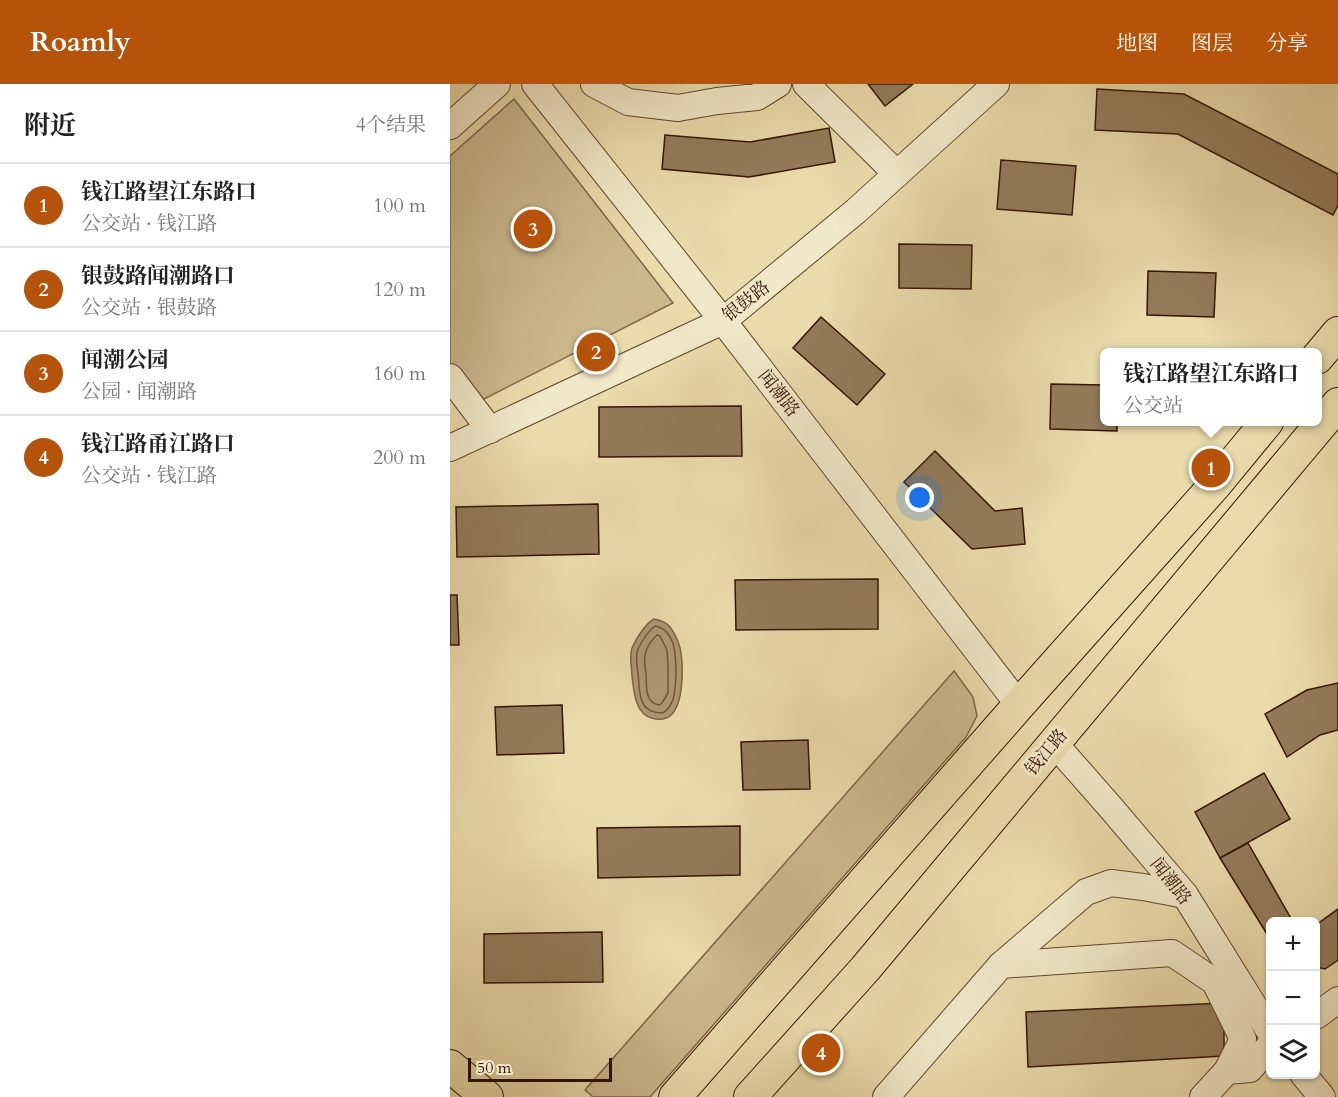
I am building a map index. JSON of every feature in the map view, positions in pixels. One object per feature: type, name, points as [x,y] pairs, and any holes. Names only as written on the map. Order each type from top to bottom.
[{"type":"main road","points":[[1322,352],[1338,333]]},
{"type":"main road","name":"钱江路","points":[[1322,424],[1338,405]]},
{"type":"main road","points":[[675,1097],[1215,485],[1263,426]]},
{"type":"main road","name":"钱江路","points":[[750,1097],[865,969],[1320,426]]},
{"type":"main road","points":[[450,1066],[488,1097]]},
{"type":"street","points":[[450,126],[497,84]]},
{"type":"street","name":"闻潮路","points":[[535,84],[723,321],[1019,705]]},
{"type":"street","points":[[594,84],[628,102],[678,108],[757,97],[778,84]]},
{"type":"street","points":[[806,84],[897,174]]},
{"type":"street","name":"银鼓路","points":[[450,448],[723,321],[856,211],[996,84]]},
{"type":"street","points":[[450,378],[490,430]]},
{"type":"street","name":"闻潮路","points":[[1054,743],[1185,895],[1266,1026]]},
{"type":"street","points":[[886,1097],[1001,964],[1086,892],[1111,883],[1185,895]]},
{"type":"street","points":[[1001,964],[1172,953],[1215,982],[1244,1039],[1227,1071],[1203,1097]]},
{"type":"street","points":[[1320,1013],[1338,1000]]},
{"type":"street","points":[[1227,1071],[1250,1069],[1266,1050]]},
{"type":"street","points":[[1307,1079],[1322,1097]]},
{"type":"shaded area","points":[[514,99],[673,303],[480,401],[450,364],[450,156]]},
{"type":"shaded area","points":[[954,671],[973,697],[977,716],[966,737],[650,1097],[593,1097],[585,1090]]},
{"type":"water","points":[[654,619],[665,623],[671,629],[678,642],[681,656],[682,677],[679,699],[670,716],[663,719],[654,719],[642,712],[636,699],[632,676],[632,648],[644,628]]},
{"type":"building","points":[[868,84],[913,84],[885,106]]},
{"type":"building","points":[[1097,89],[1184,94],[1338,174],[1338,205],[1333,215],[1178,134],[1095,130]]},
{"type":"building","points":[[829,128],[835,162],[749,177],[662,169],[665,135],[750,142]]},
{"type":"building","points":[[1001,160],[1076,166],[1072,215],[997,209]]},
{"type":"building","points":[[899,244],[972,245],[971,289],[899,288]]},
{"type":"building","points":[[1148,271],[1216,273],[1214,317],[1147,315]]},
{"type":"building","points":[[821,317],[885,374],[857,405],[793,348]]},
{"type":"building","points":[[1051,384],[1100,385],[1100,426],[1117,426],[1117,431],[1050,429]]},
{"type":"building","points":[[741,406],[742,456],[599,457],[599,407]]},
{"type":"building","points":[[935,451],[995,511],[1022,508],[1025,544],[972,549],[904,482]]},
{"type":"building","points":[[598,504],[599,554],[457,557],[456,507]]},
{"type":"building","points":[[878,579],[878,629],[736,630],[735,580]]},
{"type":"building","points":[[450,595],[457,595],[459,645],[450,645]]},
{"type":"building","points":[[1338,683],[1338,730],[1320,735],[1287,757],[1265,714],[1307,690]]},
{"type":"building","points":[[562,705],[564,753],[497,755],[495,707]]},
{"type":"building","points":[[808,740],[810,789],[743,790],[741,742]]},
{"type":"building","points":[[1264,773],[1290,819],[1220,858],[1195,812]]},
{"type":"building","points":[[740,826],[740,875],[598,878],[597,828]]},
{"type":"building","points":[[1248,843],[1290,917],[1266,917],[1266,933],[1220,858]]},
{"type":"building","points":[[1338,909],[1338,960],[1325,969],[1320,968],[1320,922]]},
{"type":"building","points":[[602,932],[603,982],[484,983],[484,934]]},
{"type":"building","points":[[1224,1003],[1224,1056],[1028,1067],[1026,1012]]},
{"type":"place","name":"闻潮公园","points":[[533,229]]},
{"type":"place","name":"银鼓路闻潮路口","points":[[596,352]]},
{"type":"place","name":"钱江路望江东路口","points":[[1211,468]]},
{"type":"place","name":"钱江路甬江路口","points":[[821,1053]]}]
